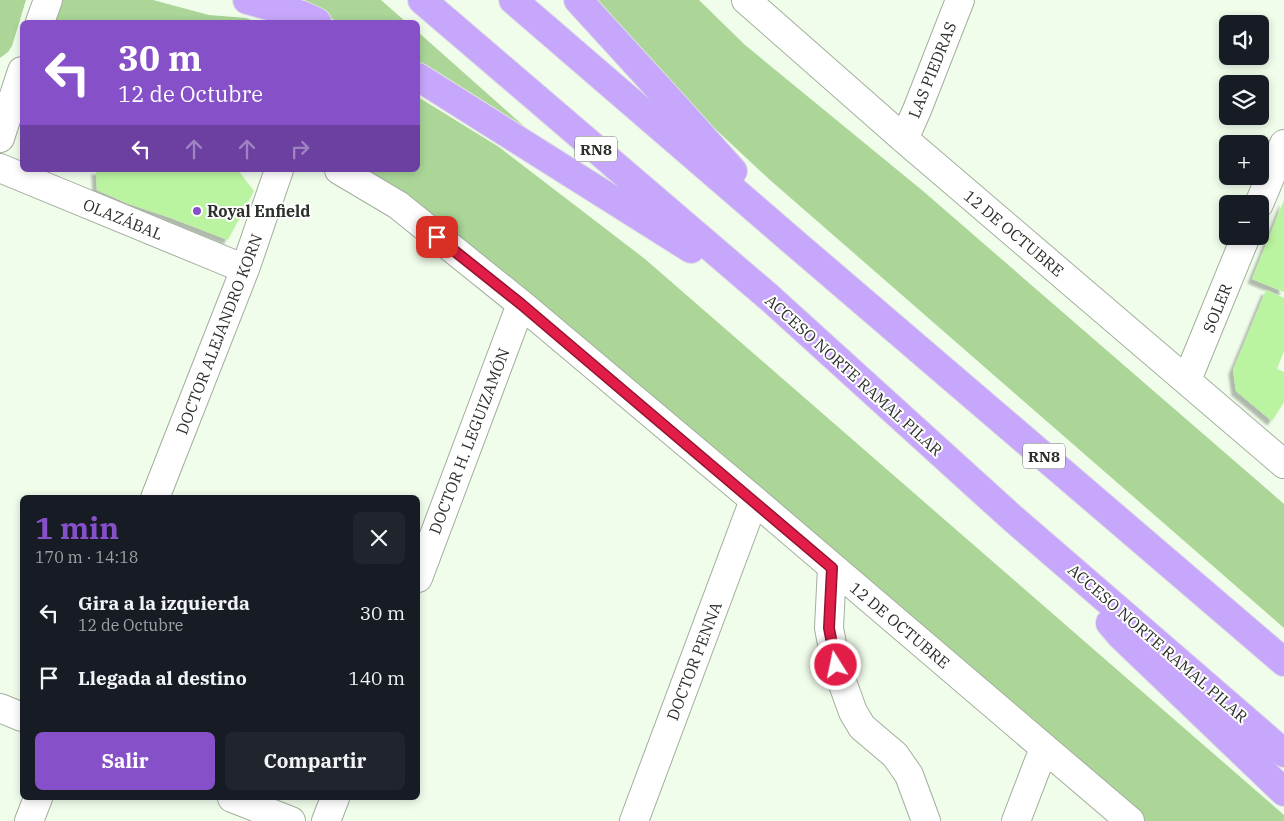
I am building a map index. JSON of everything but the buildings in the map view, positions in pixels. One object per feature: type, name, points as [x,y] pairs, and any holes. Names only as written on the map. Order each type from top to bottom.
[{"type":"highway","points":[[247,0],[302,15],[313,20]]},
{"type":"highway","name":"ACCESO NORTE RAMAL PILAR","points":[[422,0],[771,299],[1010,516],[1284,753]]},
{"type":"highway","name":"RN8","points":[[513,0],[1284,662]]},
{"type":"highway","points":[[578,0],[804,251]]},
{"type":"highway","points":[[420,78],[771,299]]},
{"type":"highway","points":[[1010,516],[1121,636],[1284,792]]},
{"type":"street","points":[[41,20],[48,0]]},
{"type":"street","name":"12 DE OCTUBRE","points":[[746,0],[904,139],[1284,464]]},
{"type":"street","name":"LAS PIEDRAS","points":[[904,139],[960,0]]},
{"type":"street","points":[[0,138],[20,78]]},
{"type":"street","points":[[1263,195],[1284,144]]},
{"type":"street","name":"OLAZÁBAL","points":[[0,168],[245,269]]},
{"type":"street","name":"DOCTOR ALEJANDRO KORN","points":[[156,495],[245,269],[278,172]]},
{"type":"street","name":"12 DE OCTUBRE","points":[[342,172],[398,205],[521,304],[1130,821]]},
{"type":"street","name":"SOLER","points":[[1187,380],[1242,245]]},
{"type":"street","name":"DOCTOR H. LEGUIZAMÓN","points":[[420,573],[521,304]]},
{"type":"street","name":"DOCTOR PENNA","points":[[634,821],[754,500]]},
{"type":"street","points":[[832,568],[829,628],[836,665],[853,712],[862,727],[895,755],[908,775],[926,821]]},
{"type":"street","points":[[0,708],[20,715]]},
{"type":"street","points":[[1016,821],[1044,748]]},
{"type":"street","points":[[29,821],[37,800]]},
{"type":"street","points":[[237,800],[291,821]]},
{"type":"street","points":[[326,821],[334,800]]},
{"type":"green space","points":[[0,0],[26,0],[12,46],[0,58]]},
{"type":"green space","points":[[53,0],[153,0],[209,15],[252,20],[48,20]]},
{"type":"green space","points":[[273,0],[381,0],[404,20],[335,20]]},
{"type":"green space","points":[[585,0],[699,0],[745,45],[923,191],[1284,504],[1284,628],[770,180],[695,110]]},
{"type":"green space","points":[[420,34],[526,128],[420,63]]},
{"type":"green space","points":[[420,98],[499,147],[645,259],[1284,815],[1284,821],[1141,821],[353,172],[420,172]]},
{"type":"place","name":"Royal Enfield","points":[[197,211]]},
{"type":"route","points":[[437,237],[521,304],[832,568],[829,628],[836,665]]}]
